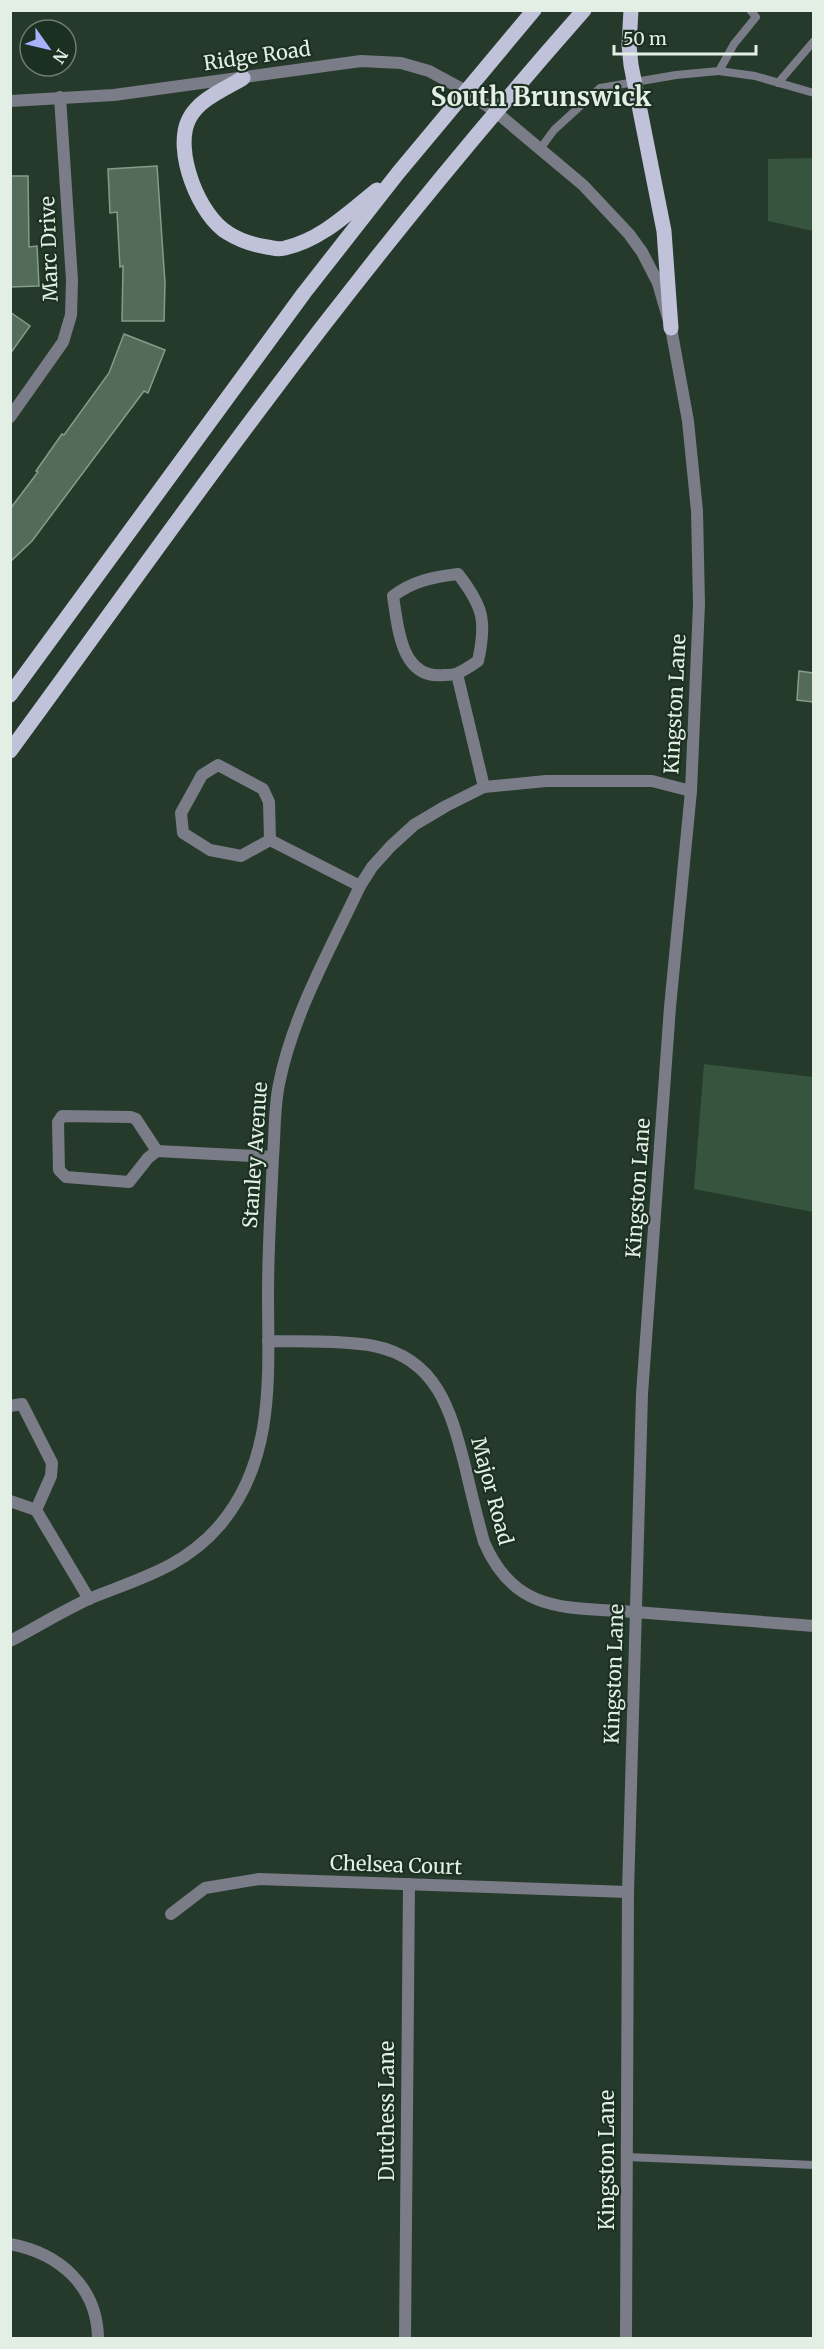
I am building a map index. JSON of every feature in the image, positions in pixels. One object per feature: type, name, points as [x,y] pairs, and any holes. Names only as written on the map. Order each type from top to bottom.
[{"type":"main road","points":[[10,695],[304,292],[398,173],[534,10]]},
{"type":"main road","points":[[10,751],[265,401],[347,295],[496,112],[584,10]]},
{"type":"main road","points":[[631,10],[629,45],[664,231],[671,328]]},
{"type":"main road","points":[[243,78],[197,106],[185,130],[184,153],[192,182],[202,204],[214,222],[227,233],[255,245],[282,249],[312,240],[398,173]]},
{"type":"street","name":"Ridge Road","points":[[10,101],[114,95],[361,61],[381,61],[429,70],[496,112]]},
{"type":"street","name":"Marc Drive","points":[[10,417],[63,342],[71,315],[72,280],[60,97]]},
{"type":"street","name":"Kingston Lane","points":[[496,112],[583,185],[642,252],[658,283],[671,328],[688,421],[697,511],[699,604],[691,791],[670,1007],[642,1394],[628,1892],[626,2338]]},
{"type":"street","points":[[458,574],[473,594],[481,614],[483,637],[478,661],[457,674],[431,677],[418,670],[409,661],[398,628],[393,596],[408,585],[434,576],[458,574]]},
{"type":"street","points":[[457,674],[484,787]]},
{"type":"street","points":[[218,765],[263,789],[269,802],[270,840],[241,856],[210,850],[183,833],[181,813],[202,775],[218,765]]},
{"type":"street","name":"Stanley Avenue","points":[[10,1641],[89,1599],[167,1569],[196,1549],[219,1526],[237,1502],[250,1478],[261,1447],[268,1382],[268,1250],[278,1086],[296,1023],[360,886],[372,867],[414,825],[484,787],[546,781],[652,782],[691,791]]},
{"type":"street","points":[[270,840],[360,886]]},
{"type":"street","points":[[157,1151],[136,1119],[131,1117],[63,1116],[58,1122],[59,1170],[66,1177],[129,1182],[148,1158],[157,1151],[273,1157]]},
{"type":"street","name":"Major Road","points":[[268,1341],[375,1347],[396,1353],[415,1365],[431,1380],[444,1397],[453,1418],[484,1542],[491,1560],[503,1576],[525,1594],[552,1605],[813,1626]]},
{"type":"street","points":[[10,1406],[22,1404],[52,1463],[51,1476],[36,1510]]},
{"type":"street","points":[[10,1501],[36,1510],[89,1599]]},
{"type":"street","name":"Chelsea Court","points":[[171,1914],[205,1888],[259,1880],[628,1892]]},
{"type":"street","name":"Dutchess Lane","points":[[405,2338],[409,1884]]},
{"type":"street","points":[[10,2244],[47,2255],[64,2267],[78,2282],[88,2299],[95,2318],[98,2338]]},
{"type":"lane","points":[[719,71],[734,44],[756,13]]},
{"type":"lane","points":[[778,83],[813,41]]},
{"type":"lane","points":[[540,149],[554,130],[600,88],[676,75],[719,71],[755,76],[813,93]]},
{"type":"lane","points":[[627,2157],[813,2165]]},
{"type":"green space","points":[[813,158],[813,231],[768,221],[768,159]]},
{"type":"green space","points":[[704,1064],[813,1077],[813,1212],[694,1189]]},
{"type":"building","points":[[157,166],[165,283],[164,321],[122,321],[123,266],[120,267],[117,212],[110,213],[108,169]]},
{"type":"building","points":[[10,176],[28,176],[29,247],[37,246],[39,286],[10,287]]},
{"type":"building","points":[[10,312],[30,326],[10,354]]},
{"type":"building","points":[[124,334],[165,350],[148,393],[144,391],[32,541],[10,562],[10,509],[38,472],[36,471],[62,434],[64,435],[109,373]]},
{"type":"building","points":[[799,671],[813,673],[813,702],[797,700]]},
{"type":"district","name":"South Brunswick","points":[[541,97]]}]
